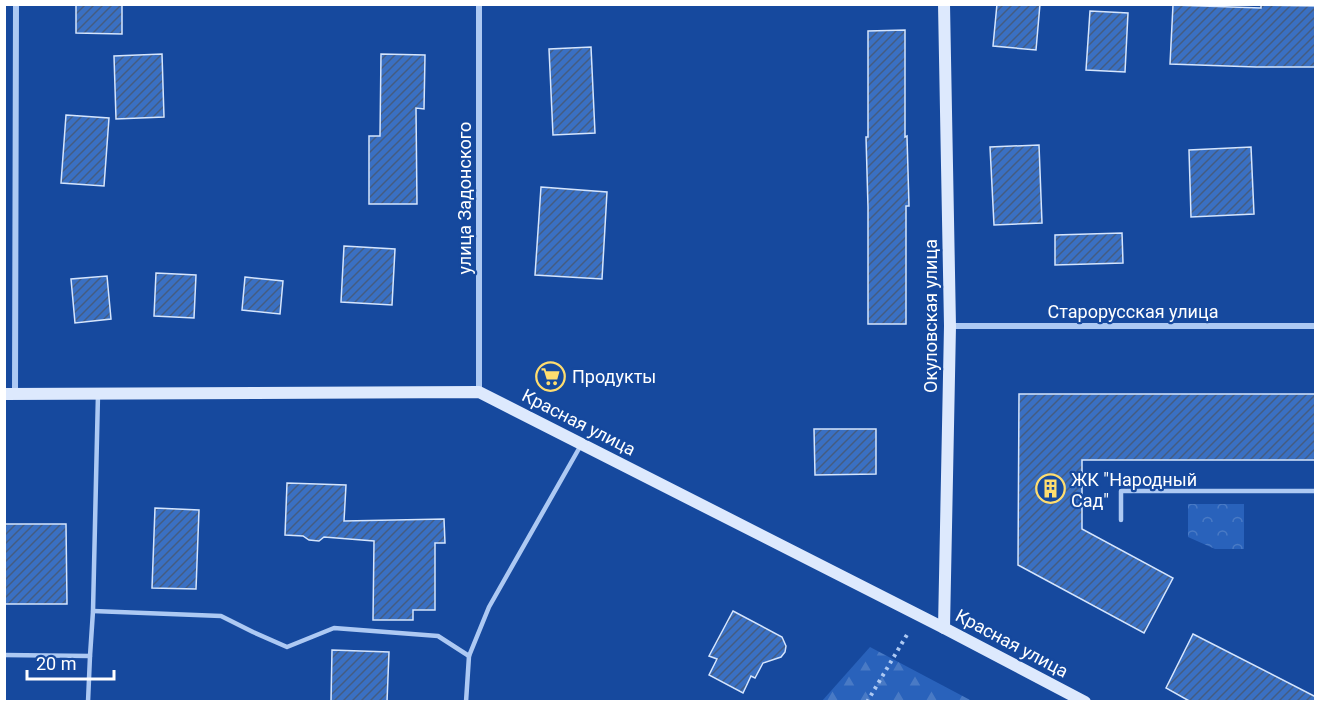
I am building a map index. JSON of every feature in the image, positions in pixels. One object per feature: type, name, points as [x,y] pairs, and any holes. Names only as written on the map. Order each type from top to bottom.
[{"type":"street","points":[[10,394],[16,4]]},
{"type":"street","name":"улица Задонского","points":[[479,4],[479,392]]},
{"type":"street","name":"Окуловская улица","points":[[944,4],[950,326],[944,628]]},
{"type":"street","name":"Старорусская улица","points":[[950,326],[1316,326]]},
{"type":"street","name":"Красная улица","points":[[10,394],[479,392],[1085,702]]},
{"type":"lane","points":[[88,702],[93,611],[98,394]]},
{"type":"lane","points":[[466,702],[469,656],[489,607],[582,444]]},
{"type":"lane","points":[[1122,520],[1121,491],[1316,491]]},
{"type":"lane","points":[[93,611],[221,616],[287,647],[334,628],[438,636],[469,656]]},
{"type":"lane","points":[[4,655],[90,656]]},
{"type":"path","points":[[867,702],[918,615]]},
{"type":"green space","points":[[1188,504],[1244,504],[1244,549],[1215,549],[1188,537]]},
{"type":"green space","points":[[870,647],[972,701],[822,701]]},
{"type":"building","points":[[76,4],[122,4],[122,34],[76,33]]},
{"type":"building","points":[[997,4],[1040,4],[1036,50],[993,46]]},
{"type":"building","points":[[1173,5],[1261,8],[1261,5],[1316,6],[1316,67],[1170,64]]},
{"type":"building","points":[[1090,11],[1128,13],[1125,72],[1086,70]]},
{"type":"building","points":[[905,30],[905,137],[907,136],[909,206],[906,206],[906,324],[868,324],[866,137],[868,137],[868,31]]},
{"type":"building","points":[[591,47],[595,133],[553,135],[549,49]]},
{"type":"building","points":[[162,54],[164,117],[116,119],[114,56]]},
{"type":"building","points":[[381,54],[425,55],[424,109],[416,108],[417,204],[369,204],[369,136],[380,136]]},
{"type":"building","points":[[66,115],[109,118],[104,186],[61,183]]},
{"type":"building","points":[[1039,145],[1042,223],[994,225],[990,147]]},
{"type":"building","points":[[1251,147],[1254,214],[1191,217],[1189,150]]},
{"type":"building","points":[[541,187],[607,192],[602,279],[535,275]]},
{"type":"building","points":[[1122,233],[1123,263],[1055,265],[1055,235]]},
{"type":"building","points":[[344,246],[395,249],[392,305],[341,302]]},
{"type":"building","points":[[156,273],[196,275],[194,318],[154,316]]},
{"type":"building","points":[[107,276],[111,319],[75,323],[71,279]]},
{"type":"building","points":[[245,277],[283,281],[280,314],[242,310]]},
{"type":"building","name":"ЖК \"Народный Сад\"","points":[[1019,394],[1316,394],[1316,460],[1082,460],[1082,529],[1173,578],[1144,633],[1018,565]]},
{"type":"building","points":[[814,429],[876,429],[876,474],[815,475]]},
{"type":"building","points":[[287,483],[346,485],[344,521],[444,519],[445,543],[435,543],[435,610],[413,610],[413,620],[373,620],[374,541],[324,537],[319,541],[309,540],[303,536],[285,535]]},
{"type":"building","points":[[155,508],[199,510],[196,589],[152,588]]},
{"type":"building","points":[[4,524],[66,524],[67,604],[4,604]]},
{"type":"building","points":[[733,611],[782,637],[786,646],[781,657],[763,663],[755,678],[751,676],[743,693],[709,675],[717,659],[709,656]]},
{"type":"building","points":[[1193,634],[1316,697],[1316,702],[1191,702],[1166,688]]},
{"type":"building","points":[[332,650],[389,652],[387,702],[331,702]]},
{"type":"place","name":"Продукты","points":[[551,376]]},
{"type":"place","name":"ЖК \"Народный Сад\"","points":[[1050,489]]}]
